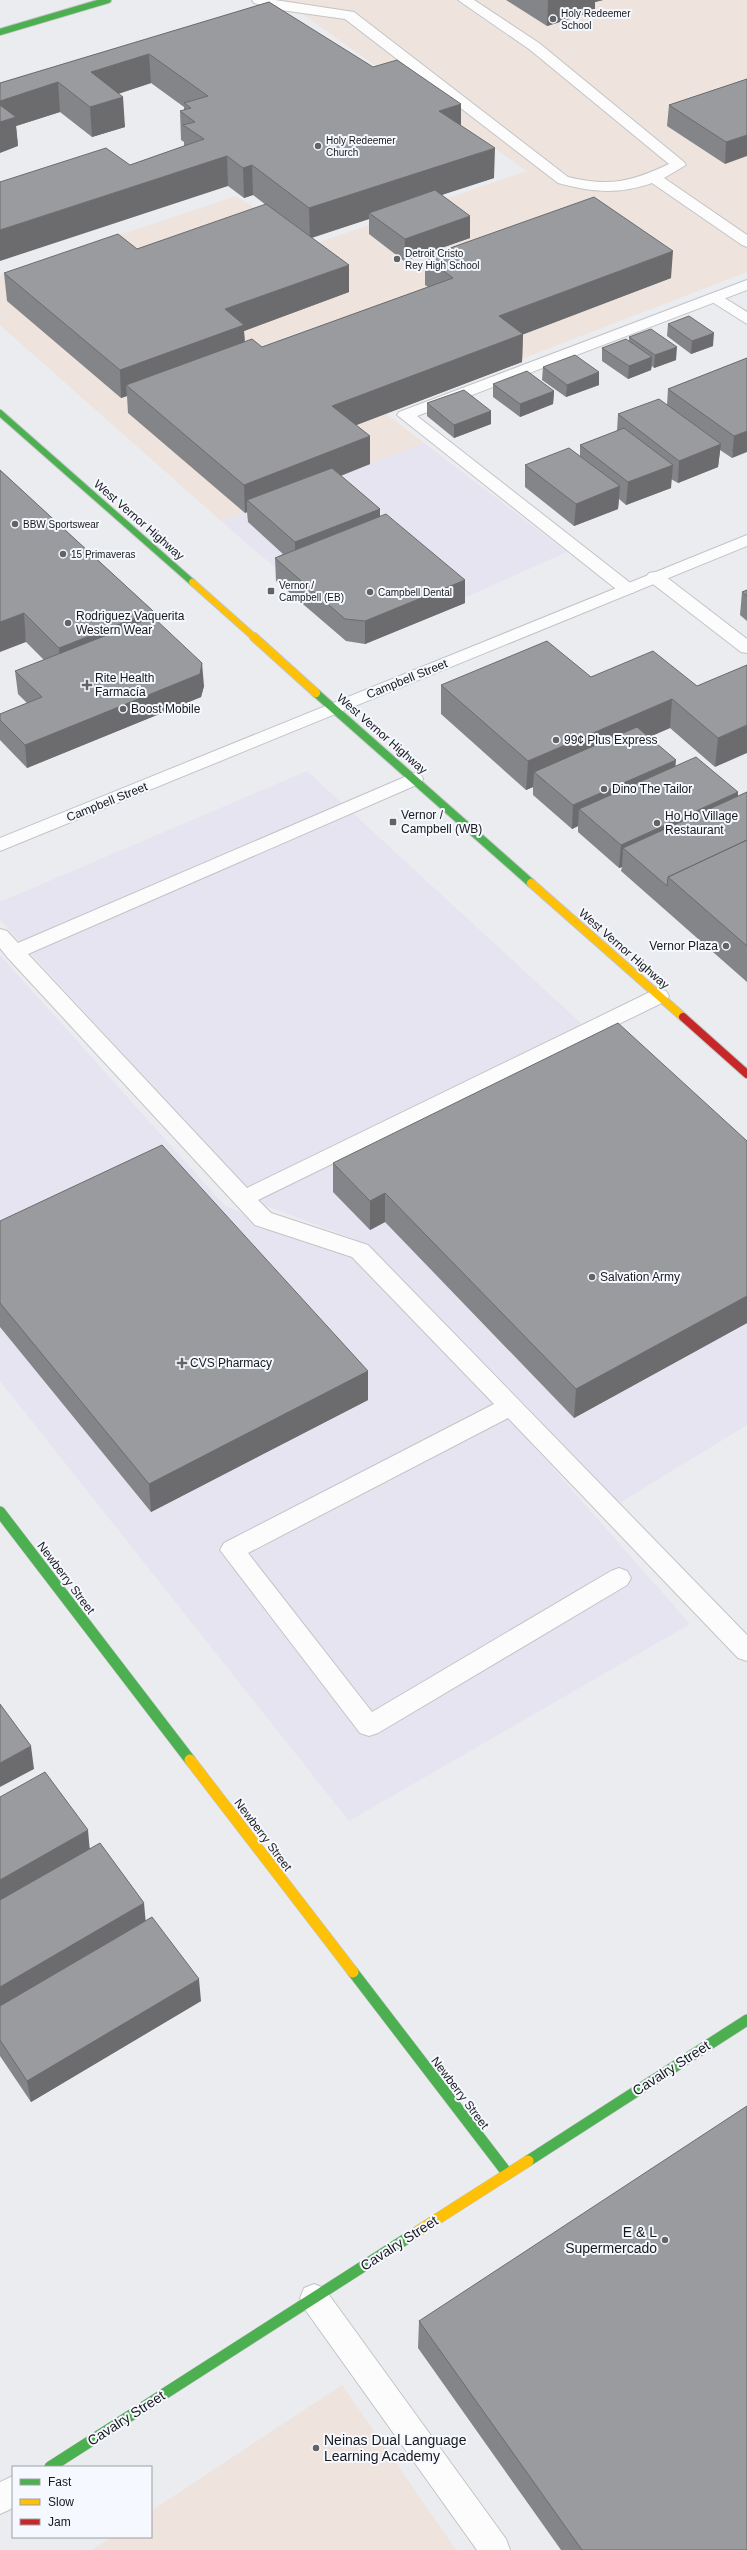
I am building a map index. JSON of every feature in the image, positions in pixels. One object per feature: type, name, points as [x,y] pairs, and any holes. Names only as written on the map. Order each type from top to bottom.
[{"type":"street","points":[[0,32],[108,0]]},
{"type":"street","points":[[259,0],[318,12],[350,15],[563,180],[599,188],[623,187],[653,177],[679,165],[534,46],[464,0]]},
{"type":"street","points":[[318,12],[331,0]]},
{"type":"street","points":[[653,177],[747,242]]},
{"type":"street","points":[[627,589],[405,415],[747,285]]},
{"type":"street","points":[[715,297],[747,319]]},
{"type":"street","name":"West Vernor Highway","points":[[0,413],[747,1074]]},
{"type":"street","name":"Campbell Street","points":[[0,845],[747,540]]},
{"type":"street","points":[[655,577],[747,648]]},
{"type":"street","points":[[14,952],[414,778]]},
{"type":"street","points":[[0,936],[263,1219],[360,1251],[747,1652]]},
{"type":"street","points":[[244,1198],[659,996]]},
{"type":"street","points":[[509,1407],[232,1550],[369,1726],[619,1578]]},
{"type":"street","name":"Newberry Street","points":[[0,1512],[507,2173]]},
{"type":"street","name":"Cavalry Street","points":[[52,2466],[747,2020]]},
{"type":"street","points":[[314,2298],[495,2550]]},
{"type":"street","points":[[0,2499],[12,2492]]},
{"type":"shaded area","name":"Detroit Cristo Rey High School","points":[[282,0],[747,0],[747,272],[384,412],[424,443],[221,521],[0,325],[0,275],[236,196],[311,245],[527,171]]},
{"type":"shaded area","points":[[424,443],[567,552],[363,643],[221,521]]},
{"type":"shaded area","points":[[307,771],[747,1176],[747,1425],[618,1504],[368,1244],[261,1204],[0,920],[0,902]]},
{"type":"shaded area","points":[[0,955],[225,1206],[370,1260],[690,1624],[349,1821],[0,1381]]},
{"type":"shaded area","name":"Neinas Dual Language Learning Academy","points":[[342,2385],[456,2550],[92,2550],[110,2538],[152,2538],[152,2510]]},
{"type":"building","name":"Holy Redeemer Church","points":[[269,2],[373,67],[397,60],[461,104],[439,111],[495,148],[309,208],[252,165],[243,168],[227,156],[0,230],[0,182],[106,148],[130,165],[204,139],[183,125],[195,122],[180,111],[191,108],[184,103],[208,96],[149,54],[91,72],[123,97],[90,107],[58,82],[0,101],[0,83]]},
{"type":"building","points":[[747,79],[747,135],[726,142],[669,105]]},
{"type":"building","points":[[0,105],[16,117],[0,122]]},
{"type":"building","points":[[435,190],[470,216],[405,239],[369,213]]},
{"type":"building","name":"Detroit Cristo Rey High School","points":[[594,197],[673,251],[499,316],[523,334],[332,406],[370,436],[244,485],[126,385],[252,339],[262,347],[453,278],[425,257]]},
{"type":"building","points":[[266,204],[349,265],[225,309],[244,325],[120,370],[4,273],[118,234],[137,249]]},
{"type":"building","points":[[689,316],[714,333],[692,341],[668,324]]},
{"type":"building","points":[[651,329],[677,347],[655,355],[629,337]]},
{"type":"building","points":[[626,339],[652,357],[629,366],[602,348]]},
{"type":"building","points":[[575,355],[599,372],[567,385],[543,367]]},
{"type":"building","points":[[747,358],[747,431],[734,436],[668,389]]},
{"type":"building","points":[[527,371],[554,391],[520,404],[493,384]]},
{"type":"building","points":[[464,390],[491,411],[454,425],[427,403]]},
{"type":"building","points":[[659,399],[721,444],[679,461],[618,414]]},
{"type":"building","points":[[624,428],[673,465],[628,482],[580,445]]},
{"type":"building","points":[[569,448],[620,486],[576,504],[525,465]]},
{"type":"building","points":[[332,468],[380,509],[295,542],[247,500]]},
{"type":"building","points":[[0,470],[153,611],[59,648],[24,613],[0,622]]},
{"type":"building","name":"Campbell Dental","points":[[386,514],[465,580],[365,621],[345,619],[275,558]]},
{"type":"building","points":[[747,590],[747,596],[742,592]]},
{"type":"building","points":[[153,617],[202,663],[200,674],[25,745],[0,720],[0,714],[42,697],[15,671]]},
{"type":"building","points":[[547,641],[591,677],[653,651],[697,686],[747,665],[747,725],[718,738],[672,699],[528,761],[441,685]]},
{"type":"building","points":[[637,727],[676,760],[573,805],[534,772]]},
{"type":"building","points":[[696,757],[738,792],[621,845],[579,809]]},
{"type":"building","points":[[747,792],[747,840],[668,877],[667,886],[623,848]]},
{"type":"building","points":[[747,840],[747,946],[668,877]]},
{"type":"building","name":"Salvation Army","points":[[618,1023],[747,1141],[747,1296],[576,1389],[385,1193],[370,1201],[333,1163]]},
{"type":"building","name":"CVS Pharmacy","points":[[162,1145],[368,1371],[149,1484],[0,1303],[0,1221]]},
{"type":"building","points":[[0,1704],[31,1746],[0,1763]]},
{"type":"building","points":[[45,1772],[88,1830],[0,1880],[0,1797]]},
{"type":"building","points":[[100,1843],[144,1903],[0,1987],[0,1900]]},
{"type":"building","points":[[152,1917],[199,1979],[27,2081],[0,2040],[0,2006]]},
{"type":"building","name":"E & L Supermercado","points":[[747,2106],[747,2550],[582,2550],[419,2321]]},
{"type":"traffic: fast","points":[[0,32],[108,0]]},
{"type":"traffic: fast","points":[[0,413],[192,582]]},
{"type":"traffic: fast","points":[[316,693],[531,883]]},
{"type":"traffic: fast","points":[[0,1512],[190,1760]]},
{"type":"traffic: fast","points":[[353,1972],[507,2173]]},
{"type":"traffic: fast","points":[[528,2161],[747,2020]]},
{"type":"traffic: fast","points":[[52,2466],[409,2237]]},
{"type":"traffic: slow","points":[[192,582],[316,693]]},
{"type":"traffic: slow","points":[[531,883],[683,1017]]},
{"type":"traffic: slow","points":[[190,1760],[353,1972]]},
{"type":"traffic: slow","points":[[409,2237],[528,2161]]},
{"type":"traffic: jam","points":[[683,1017],[747,1074]]},
{"type":"place","name":"Holy Redeemer School","points":[[553,19]]},
{"type":"place","name":"Holy Redeemer Church","points":[[318,146]]},
{"type":"place","name":"Detroit Cristo Rey High School","points":[[397,259]]},
{"type":"place","name":"BBW Sportswear","points":[[15,524]]},
{"type":"place","name":"15 Primaveras","points":[[63,554]]},
{"type":"place","name":"Vernor / Campbell (EB)","points":[[271,591]]},
{"type":"place","name":"Campbell Dental","points":[[370,592]]},
{"type":"place","name":"Rodriguez Vaquerita Western Wear","points":[[68,623]]},
{"type":"place","name":"Rite Health Farmacía","points":[[87,685]]},
{"type":"place","name":"Boost Mobile","points":[[123,709]]},
{"type":"place","name":"99¢ Plus Express","points":[[556,740]]},
{"type":"place","name":"Dino The Tailor","points":[[604,789]]},
{"type":"place","name":"Vernor / Campbell (WB)","points":[[393,822]]},
{"type":"place","name":"Ho Ho Village Restaurant","points":[[657,823]]},
{"type":"place","name":"Vernor Plaza","points":[[726,946]]},
{"type":"place","name":"Salvation Army","points":[[592,1277]]},
{"type":"place","name":"CVS Pharmacy","points":[[182,1363]]},
{"type":"place","name":"E & L Supermercado","points":[[665,2240]]},
{"type":"place","name":"Neinas Dual Language Learning Academy","points":[[316,2448]]}]
